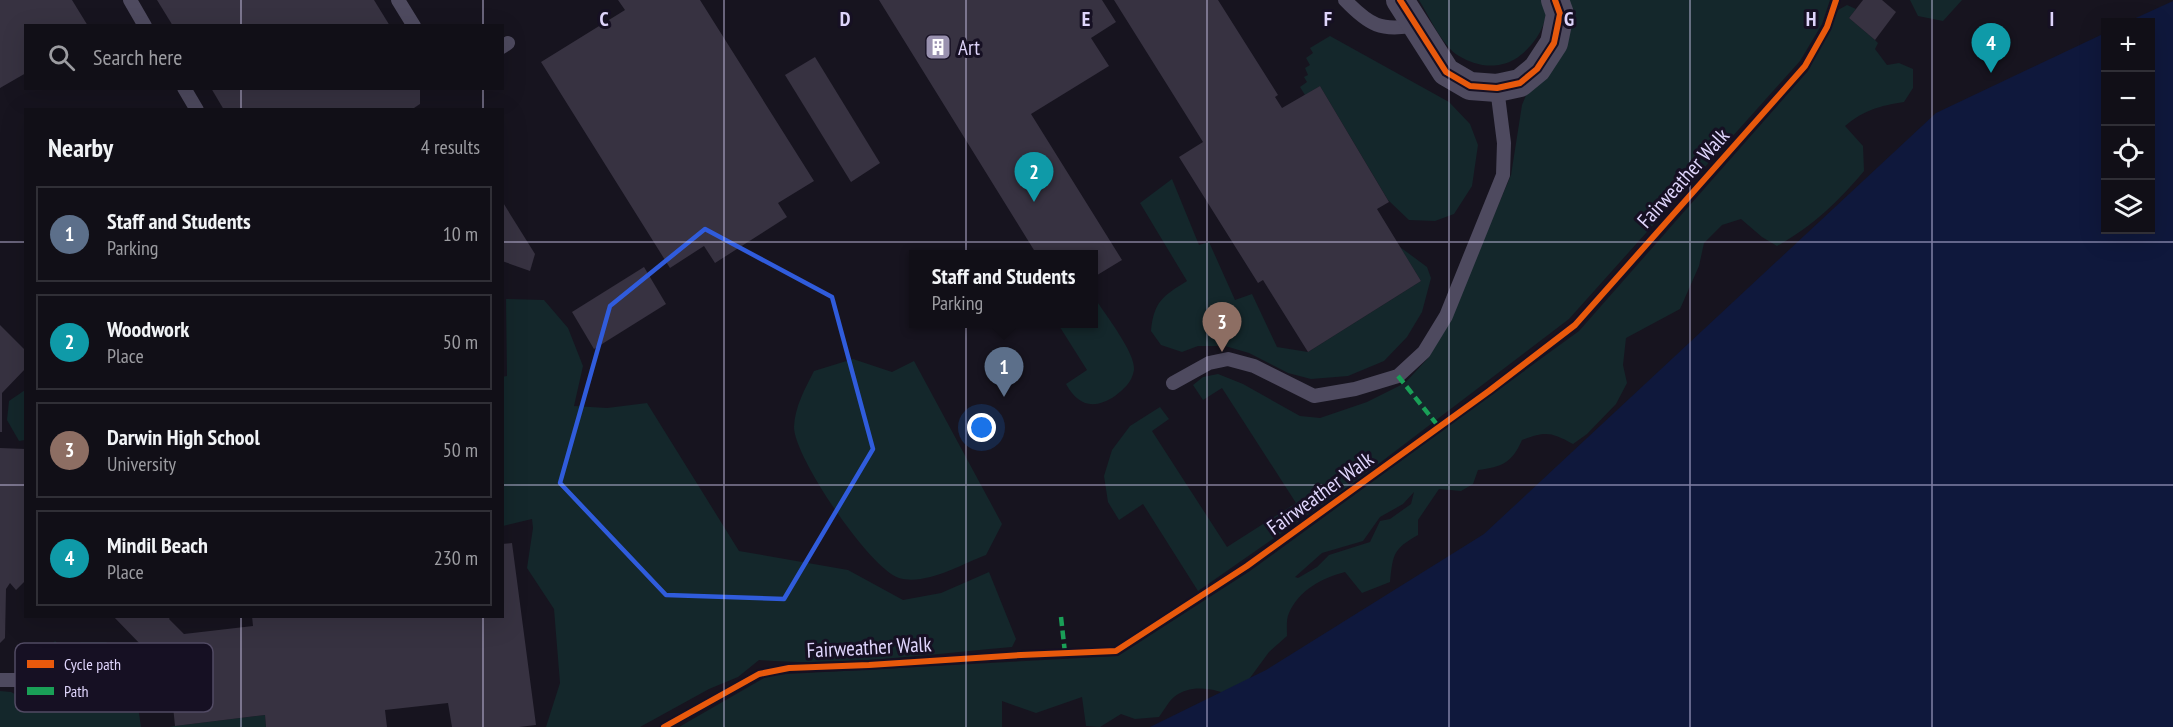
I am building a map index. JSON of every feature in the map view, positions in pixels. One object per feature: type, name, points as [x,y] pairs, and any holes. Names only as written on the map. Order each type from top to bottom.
[{"type":"street","points":[[1400,0],[1446,72],[1470,86],[1497,88],[1520,82],[1537,69],[1554,43],[1560,14],[1555,0]]},
{"type":"lane","points":[[130,0],[144,24]]},
{"type":"lane","points":[[398,0],[413,24]]},
{"type":"lane","points":[[1346,0],[1367,20],[1381,27],[1396,29],[1416,25]]},
{"type":"lane","points":[[1173,383],[1209,363],[1228,359],[1254,366],[1314,396],[1355,389],[1398,376],[1424,352],[1446,316],[1503,175],[1504,143],[1497,88]]},
{"type":"lane","points":[[185,90],[196,108]]},
{"type":"lane","points":[[0,680],[15,681]]},
{"type":"highlighted area","points":[[705,229],[832,297],[873,449],[784,599],[666,595],[560,483],[610,306]]},
{"type":"green space","points":[[1419,0],[1545,0],[1545,19],[1529,48],[1512,61],[1486,65],[1469,61],[1453,51],[1442,38]]},
{"type":"green space","points":[[1565,0],[1830,0],[1822,24],[1800,61],[1569,319],[1352,484],[1198,591],[1143,504],[1119,520],[1108,502],[1104,476],[1112,450],[1130,426],[1160,407],[1169,419],[1152,431],[1227,547],[1296,503],[1222,388],[1203,400],[1193,385],[1203,377],[1218,374],[1243,384],[1300,416],[1320,418],[1367,402],[1405,383],[1429,357],[1448,323],[1511,175],[1522,105]]},
{"type":"green space","points":[[1910,0],[1962,0],[1943,21],[1918,16]]},
{"type":"green space","points":[[1847,5],[1856,9],[1849,18],[1878,43],[1875,49],[1887,65],[1899,63],[1913,69],[1913,88],[1904,102],[1872,110],[1845,126],[1863,146],[1864,171],[1835,203],[1813,222],[1777,246],[1762,237],[1741,219],[1722,225],[1704,243],[1699,266],[1680,309],[1626,338],[1623,365],[1627,383],[1616,404],[1587,434],[1573,444],[1548,434],[1522,440],[1510,459],[1500,465],[1478,470],[1473,484],[1461,491],[1439,489],[1418,520],[1418,535],[1404,544],[1396,553],[1390,582],[1362,593],[1345,572],[1312,586],[1293,605],[1289,613],[1287,636],[1269,652],[1236,697],[1213,690],[1189,690],[1174,697],[1159,717],[1135,719],[1121,714],[1100,727],[1086,726],[1082,697],[1036,713],[1002,701],[1002,727],[679,727],[769,675],[1118,656],[1250,571],[1579,331],[1808,71],[1838,10]],"holes":[[[1414,492],[1411,504],[1390,519],[1380,521],[1370,542],[1329,555],[1317,567],[1298,578],[1295,577],[1322,553],[1363,541],[1380,517],[1403,504]]]},
{"type":"green space","points":[[1330,36],[1449,102],[1470,124],[1478,145],[1472,186],[1454,214],[1435,221],[1409,220],[1388,200],[1320,86],[1305,95],[1300,87],[1307,82],[1304,77],[1308,75],[1305,68],[1310,65],[1306,58],[1313,53],[1310,48]]},
{"type":"green space","points":[[1172,179],[1199,245],[1209,242],[1235,300],[1252,294],[1277,347],[1308,352],[1421,281],[1400,247],[1427,267],[1431,278],[1422,312],[1407,337],[1384,361],[1348,376],[1311,379],[1288,373],[1249,353],[1225,346],[1198,346],[1182,352],[1161,345],[1151,331],[1157,306],[1161,300],[1187,281],[1140,203]]},
{"type":"green space","points":[[506,299],[544,300],[568,328],[583,366],[574,406],[607,408],[647,403],[739,551],[848,570],[903,600],[941,593],[989,572],[1016,639],[1012,647],[854,661],[759,660],[738,677],[709,689],[640,727],[546,727],[560,683],[554,609],[527,568],[533,528],[532,519],[504,526],[504,377],[507,376]]},
{"type":"green space","points":[[1098,303],[1125,344],[1134,370],[1129,382],[1118,393],[1100,403],[1087,404],[1076,397],[1066,384],[1087,370],[1061,328],[1098,328]]},
{"type":"green space","points":[[853,359],[892,372],[914,361],[1002,524],[986,555],[932,577],[909,580],[899,578],[886,570],[870,555],[836,510],[806,462],[797,442],[794,427],[801,398],[814,371]]},
{"type":"green space","points":[[24,391],[24,440],[19,441],[7,420],[9,401]]},
{"type":"green space","points":[[81,642],[107,643],[80,643]]},
{"type":"green space","points":[[0,691],[15,694],[15,712],[139,712],[141,727],[0,727]]},
{"type":"green space","points":[[265,715],[266,727],[169,727],[175,726]]},
{"type":"water","points":[[2173,1],[2173,727],[1150,727],[1266,670],[1484,534],[1936,113],[2101,35],[2101,234],[2155,234],[2155,18],[2136,18]]},
{"type":"building","points":[[0,0],[72,0],[87,24],[24,24],[24,74],[0,88]]},
{"type":"building","points":[[157,0],[374,0],[389,24],[172,24]]},
{"type":"building","points":[[618,0],[700,0],[814,181],[778,203],[787,217],[715,263],[704,246],[670,268],[541,62],[625,10]]},
{"type":"building","points":[[879,0],[1102,0],[1116,22],[1091,38],[1109,66],[1031,114],[1122,260],[1098,275],[1098,250],[1034,250]]},
{"type":"building","points":[[1114,0],[1218,0],[1278,95],[1275,97],[1282,108],[1320,86],[1389,202],[1377,209],[1421,281],[1308,352],[1263,280],[1258,283],[1179,157],[1203,142]]},
{"type":"building","points":[[1863,0],[1882,0],[1896,12],[1875,40],[1849,18]]},
{"type":"building","points":[[815,57],[880,163],[851,182],[785,75]]},
{"type":"building","points":[[212,90],[420,90],[420,104],[414,108],[223,108]]},
{"type":"building","points":[[504,204],[535,254],[530,271],[504,262]]},
{"type":"building","points":[[644,267],[666,304],[594,349],[572,312]]},
{"type":"building","points":[[0,325],[24,349],[24,370],[2,393],[2,432],[0,432]]},
{"type":"building","points":[[0,448],[24,449],[24,582],[16,590],[10,583],[6,589],[5,638],[0,643]]},
{"type":"building","points":[[512,543],[536,725],[452,727],[448,703],[385,710],[387,727],[266,727],[265,715],[175,726],[174,712],[213,712],[213,643],[139,643],[115,618],[170,618],[184,634],[253,626],[252,618],[504,618],[504,544]]},
{"type":"marked path","points":[[1398,376],[1439,427]]},
{"type":"marked path","points":[[1061,617],[1065,653]]},
{"type":"cycle path","points":[[1400,0],[1446,72],[1470,86],[1497,88],[1520,83],[1537,69],[1554,43],[1560,14],[1555,0]]},
{"type":"cycle path","name":"Fairweather Walk","points":[[664,727],[759,674],[789,668],[1116,651],[1247,566],[1489,391],[1575,325],[1805,66],[1827,27],[1836,0]]},
{"type":"place","name":"Art","points":[[938,47]]},
{"type":"place","name":"Mindil Beach","points":[[1991,73]]},
{"type":"place","name":"Woodwork","points":[[1034,202]]},
{"type":"place","name":"Darwin High School","points":[[1222,352]]},
{"type":"place","name":"Staff and Students","points":[[1004,397]]}]
